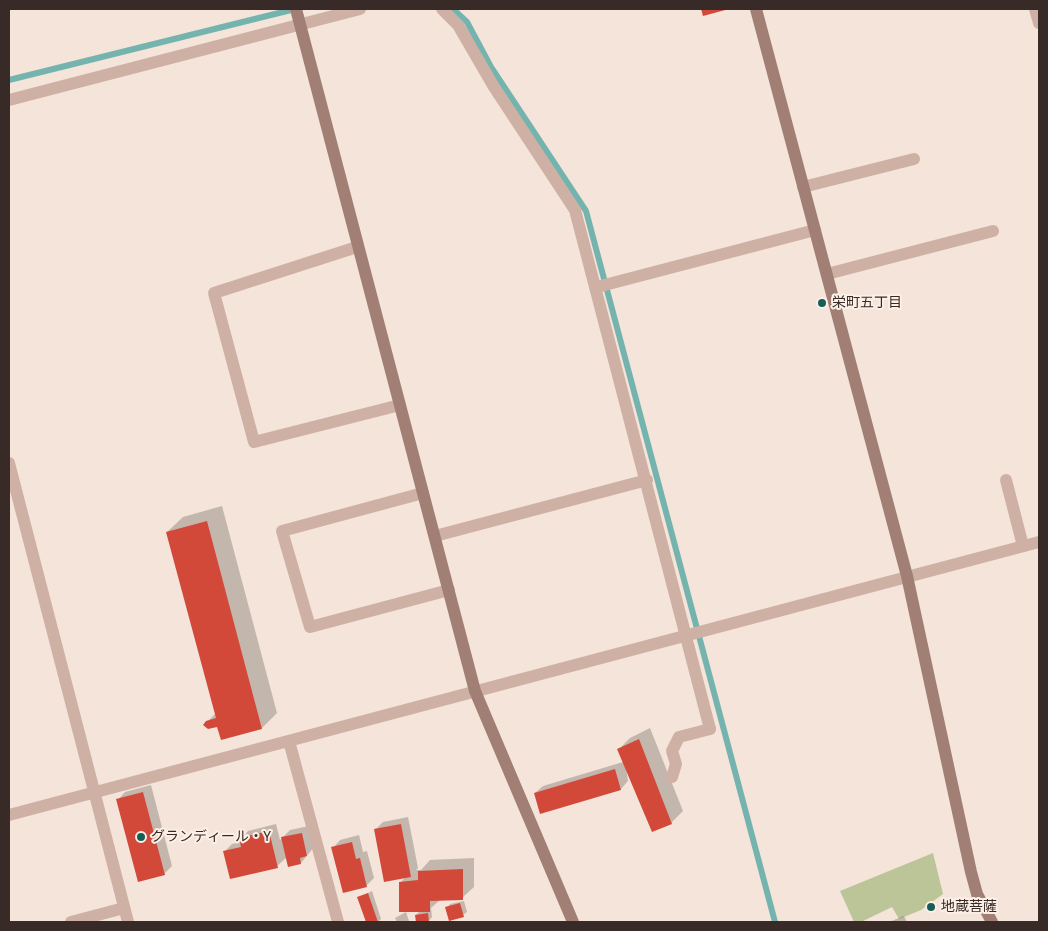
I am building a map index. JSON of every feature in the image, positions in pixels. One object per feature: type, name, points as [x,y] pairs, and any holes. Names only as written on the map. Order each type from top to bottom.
[{"type":"street","points":[[296,9],[475,692],[574,922]]},
{"type":"street","points":[[9,100],[360,9]]},
{"type":"street","points":[[442,9],[458,25],[494,88],[575,210],[597,287],[710,729],[679,737],[672,751],[676,764],[672,777]]},
{"type":"street","points":[[756,9],[907,576],[970,872],[977,894],[992,922]]},
{"type":"street","points":[[1037,9],[1039,23]]},
{"type":"street","points":[[803,187],[914,159]]},
{"type":"street","points":[[597,287],[815,230]]},
{"type":"street","points":[[827,274],[993,231]]},
{"type":"street","points":[[357,247],[214,293],[254,442],[400,405]]},
{"type":"street","points":[[9,463],[128,922]]},
{"type":"street","points":[[435,536],[646,480]]},
{"type":"street","points":[[1006,480],[1023,546]]},
{"type":"street","points":[[423,493],[282,531],[310,627],[449,590]]},
{"type":"street","points":[[9,815],[1039,542]]},
{"type":"street","points":[[289,741],[338,922]]},
{"type":"street","points":[[71,922],[124,908]]},
{"type":"green space","points":[[933,853],[943,894],[921,910],[899,919],[892,907],[861,922],[854,922],[840,891]]},
{"type":"building","points":[[701,9],[729,9],[703,16]]},
{"type":"building","points":[[207,521],[262,729],[221,740],[217,727],[208,729],[203,725],[206,721],[216,718],[166,532]]},
{"type":"building","points":[[639,739],[672,824],[652,832],[617,749]]},
{"type":"building","points":[[615,769],[621,790],[540,814],[534,793]]},
{"type":"building","name":"グランディール・Y","points":[[143,792],[165,875],[138,882],[116,799]]},
{"type":"building","points":[[401,824],[411,877],[384,882],[374,829]]},
{"type":"building","points":[[269,831],[278,868],[230,879],[223,851],[241,847],[239,838]]},
{"type":"building","points":[[302,833],[307,856],[300,858],[301,864],[288,867],[281,837]]},
{"type":"building","points":[[352,842],[356,859],[360,858],[367,887],[343,893],[331,847]]},
{"type":"building","points":[[463,869],[463,900],[430,901],[430,912],[399,912],[399,882],[418,880],[418,871]]},
{"type":"building","points":[[368,893],[378,922],[366,922],[357,897]]},
{"type":"building","points":[[460,903],[464,917],[449,921],[445,907]]},
{"type":"building","points":[[428,913],[429,922],[416,922],[415,915]]},
{"type":"waterway","points":[[9,80],[295,9]]},
{"type":"waterway","points":[[453,9],[467,22],[491,67],[586,211],[775,922]]},
{"type":"place","name":"栄町五丁目","points":[[822,303]]},
{"type":"place","name":"グランディール・Y","points":[[141,837]]},
{"type":"place","name":"地蔵菩薩","points":[[931,907]]}]
